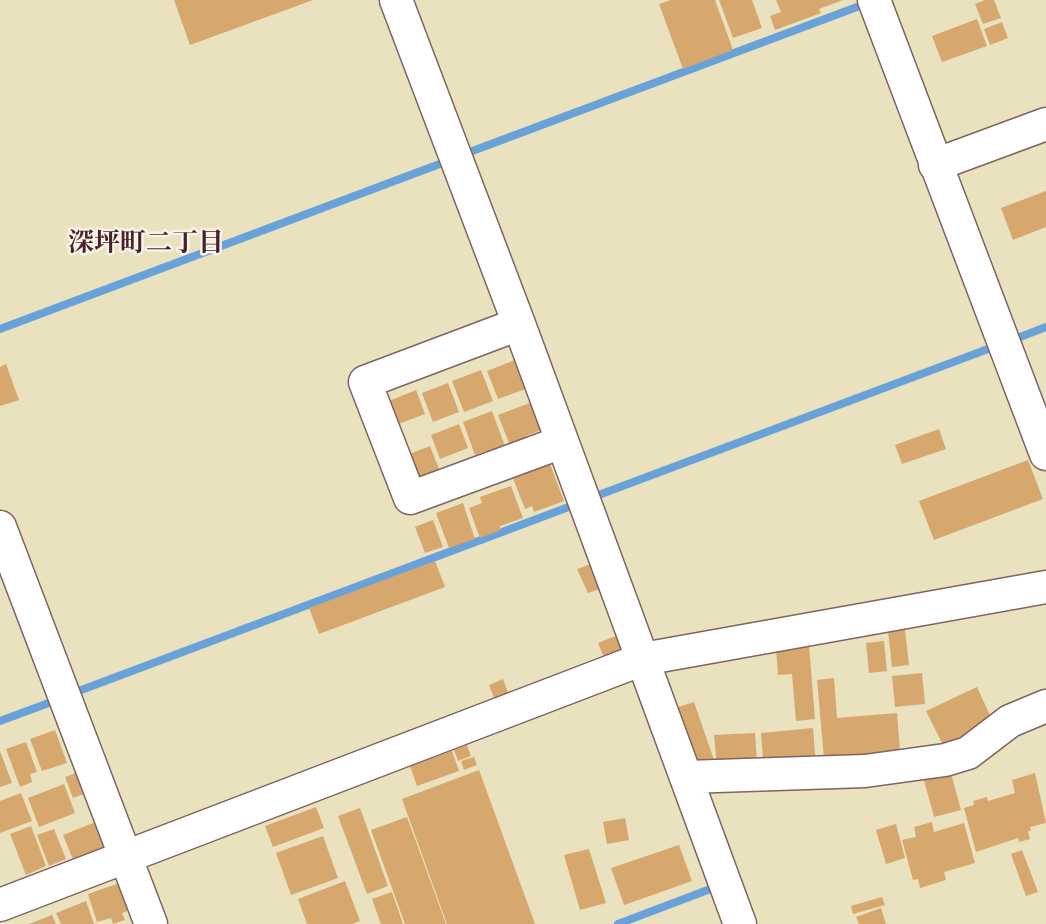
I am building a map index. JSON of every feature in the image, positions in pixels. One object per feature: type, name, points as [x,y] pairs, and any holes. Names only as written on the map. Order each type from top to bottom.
[{"type":"street","points":[[396,0],[519,324],[740,924]]},
{"type":"street","points":[[874,0],[1046,454]]},
{"type":"street","points":[[935,165],[1046,124]]},
{"type":"street","points":[[519,324],[365,382],[410,498],[562,442]]},
{"type":"street","points":[[0,527],[151,924]]},
{"type":"street","points":[[0,905],[643,659],[1046,587]]},
{"type":"street","points":[[687,777],[865,771],[945,760],[968,753],[1010,721],[1046,706]]},
{"type":"building","points":[[174,0],[313,0],[190,45]]},
{"type":"building","points":[[671,0],[715,0],[733,50],[683,69],[659,4]]},
{"type":"building","points":[[719,0],[752,0],[762,28],[733,38]]},
{"type":"building","points":[[776,0],[843,0],[819,9],[821,13],[775,30],[770,16],[781,12]]},
{"type":"building","points":[[994,0],[1001,18],[983,24],[975,4]]},
{"type":"building","points":[[977,19],[987,46],[942,62],[932,36]]},
{"type":"building","points":[[1002,22],[1008,38],[990,45],[984,29]]},
{"type":"building","points":[[1046,191],[1046,227],[1013,240],[1001,208]]},
{"type":"building","points":[[520,358],[531,387],[498,399],[487,371]]},
{"type":"building","points":[[6,364],[19,400],[0,406],[0,367]]},
{"type":"building","points":[[481,370],[493,401],[464,412],[452,381]]},
{"type":"building","points":[[448,383],[459,412],[433,422],[422,393]]},
{"type":"building","points":[[416,390],[425,414],[393,426],[384,403]]},
{"type":"building","points":[[535,401],[546,428],[526,436],[528,442],[511,448],[498,415]]},
{"type":"building","points":[[492,411],[506,449],[492,455],[486,451],[475,455],[463,422]]},
{"type":"building","points":[[459,424],[468,448],[440,459],[431,435]]},
{"type":"building","points":[[939,429],[946,449],[902,464],[895,445]]},
{"type":"building","points":[[430,446],[441,474],[417,483],[407,455]]},
{"type":"building","points":[[1028,460],[1043,499],[934,540],[919,501]]},
{"type":"building","points":[[543,461],[550,464],[564,501],[534,512],[532,506],[525,509],[511,473]]},
{"type":"building","points":[[511,486],[523,518],[500,526],[501,530],[480,538],[469,508],[482,503],[480,497]]},
{"type":"building","points":[[463,503],[475,539],[449,548],[436,513]]},
{"type":"building","points":[[433,520],[443,547],[425,553],[415,527]]},
{"type":"building","points":[[435,561],[445,587],[319,634],[309,608]]},
{"type":"building","points":[[591,564],[600,589],[588,593],[577,569]]},
{"type":"building","points":[[905,629],[909,665],[892,667],[888,631]]},
{"type":"building","points":[[618,635],[626,655],[606,662],[598,643]]},
{"type":"building","points":[[884,641],[887,671],[869,673],[866,643]]},
{"type":"building","points":[[809,645],[815,719],[796,721],[792,674],[778,675],[776,648]]},
{"type":"building","points":[[922,673],[925,704],[895,707],[892,676]]},
{"type":"building","points":[[834,678],[837,718],[897,713],[900,751],[845,757],[825,770],[817,680]]},
{"type":"building","points":[[503,679],[510,698],[496,703],[489,685]]},
{"type":"building","points":[[977,687],[994,724],[944,747],[926,711]]},
{"type":"building","points":[[694,702],[714,760],[692,767],[672,709]]},
{"type":"building","points":[[813,728],[816,766],[764,771],[761,733]]},
{"type":"building","points":[[55,730],[67,763],[42,771],[30,739]]},
{"type":"building","points":[[755,733],[757,764],[717,767],[714,735]]},
{"type":"building","points":[[26,742],[37,772],[30,774],[32,782],[20,787],[6,749]]},
{"type":"building","points":[[467,745],[471,756],[458,761],[454,750]]},
{"type":"building","points":[[0,751],[12,783],[0,787]]},
{"type":"building","points":[[452,751],[459,771],[417,786],[410,766]]},
{"type":"building","points":[[474,757],[477,765],[464,770],[461,761]]},
{"type":"building","points":[[949,766],[961,810],[934,817],[922,773]]},
{"type":"building","points":[[479,770],[535,924],[447,924],[402,799]]},
{"type":"building","points":[[81,771],[89,792],[73,798],[65,777]]},
{"type":"building","points":[[1035,773],[1046,823],[1030,827],[1030,839],[1019,842],[1018,838],[976,852],[964,808],[974,805],[973,801],[987,797],[988,801],[1015,793],[1012,780]]},
{"type":"building","points":[[64,784],[75,813],[39,827],[28,798]]},
{"type":"building","points":[[21,793],[32,821],[0,833],[0,801]]},
{"type":"building","points":[[316,807],[324,828],[273,847],[265,826]]},
{"type":"building","points":[[360,808],[388,886],[367,894],[338,816]]},
{"type":"building","points":[[407,817],[446,924],[405,924],[371,830]]},
{"type":"building","points":[[625,818],[629,840],[607,844],[603,822]]},
{"type":"building","points":[[98,821],[105,839],[101,841],[105,850],[74,862],[63,835]]},
{"type":"building","points":[[932,822],[934,832],[964,823],[975,863],[944,872],[946,880],[920,888],[918,879],[913,880],[902,840],[916,837],[914,827]]},
{"type":"building","points":[[896,824],[905,858],[886,864],[876,830]]},
{"type":"building","points":[[31,826],[46,866],[26,875],[10,834]]},
{"type":"building","points":[[54,829],[66,859],[49,866],[37,835]]},
{"type":"building","points":[[323,836],[338,878],[291,895],[276,853]]},
{"type":"building","points":[[679,845],[692,881],[624,905],[611,868]]},
{"type":"building","points":[[589,849],[606,903],[580,910],[564,855]]},
{"type":"building","points":[[1022,850],[1038,892],[1026,896],[1011,854]]},
{"type":"building","points":[[125,881],[135,908],[122,913],[125,920],[113,924],[111,918],[97,922],[88,894]]},
{"type":"building","points":[[345,881],[360,921],[352,924],[307,924],[298,899]]},
{"type":"building","points":[[392,892],[403,924],[381,924],[372,899]]},
{"type":"building","points":[[882,897],[885,905],[853,914],[851,906]]},
{"type":"building","points":[[86,901],[94,924],[61,924],[56,913]]},
{"type":"building","points":[[881,908],[886,924],[859,924],[856,917]]},
{"type":"building","points":[[52,915],[56,924],[29,924]]},
{"type":"waterway","points":[[467,153],[857,7]]},
{"type":"waterway","points":[[0,329],[445,162]]},
{"type":"waterway","points":[[1015,339],[1046,327]]},
{"type":"waterway","points":[[596,496],[988,349]]},
{"type":"waterway","points":[[76,692],[574,505]]},
{"type":"waterway","points":[[0,721],[54,701]]},
{"type":"waterway","points":[[618,924],[713,888]]},
{"type":"district","name":"深坪町二丁目","points":[[146,245]]}]
